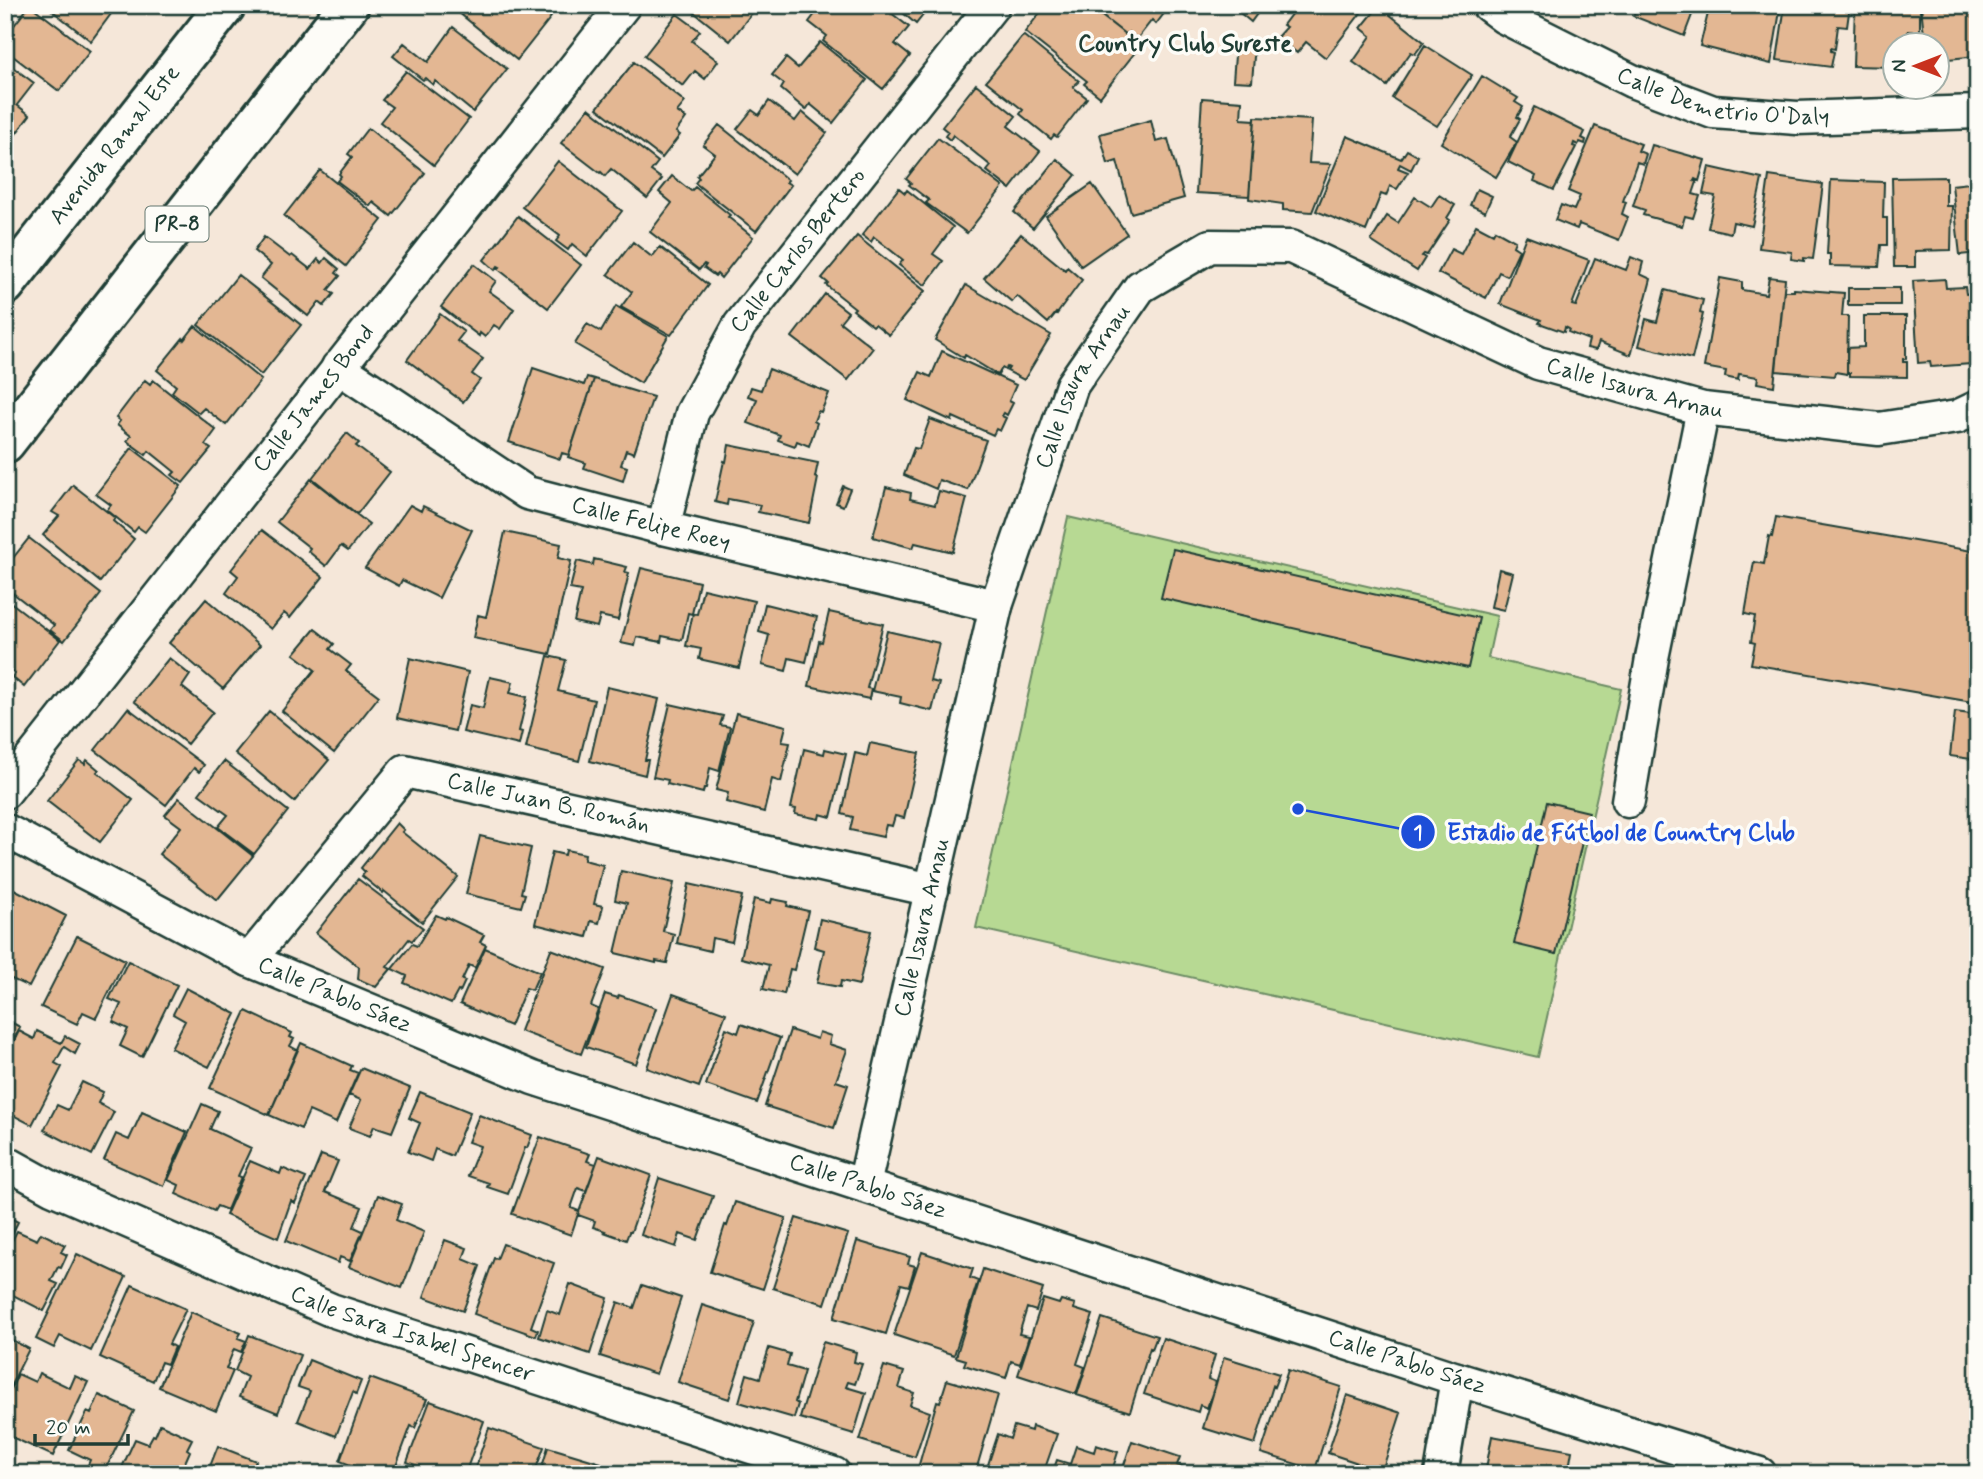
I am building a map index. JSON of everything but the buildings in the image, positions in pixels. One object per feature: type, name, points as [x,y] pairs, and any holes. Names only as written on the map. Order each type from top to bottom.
[{"type":"main road","name":"Avenida Ramal Este","points":[[5,285],[226,5]]},
{"type":"main road","name":"PR-8","points":[[5,443],[349,5]]},
{"type":"street","name":"Calle James Bond","points":[[5,792],[624,5]]},
{"type":"street","name":"Calle Carlos Bertero","points":[[663,528],[692,413],[740,325],[993,5]]},
{"type":"street","name":"Calle Demetrio O'Daly","points":[[1488,5],[1504,17],[1632,82],[1713,112],[1797,118],[1978,112]]},
{"type":"street","name":"Calle Isaura Arnau","points":[[864,1185],[996,606],[1072,385],[1140,287],[1210,246],[1291,247],[1538,363],[1703,409],[1879,429],[1957,417],[1978,407]]},
{"type":"street","name":"Calle Felipe Roey","points":[[338,367],[527,493],[663,528],[996,606]]},
{"type":"street","points":[[1628,801],[1652,658],[1703,409]]},
{"type":"street","name":"Calle Juan B. Román","points":[[249,960],[405,771],[932,890]]},
{"type":"street","name":"Calle Pablo Sáez","points":[[5,830],[249,960],[533,1078],[1457,1379],[1760,1474]]},
{"type":"street","name":"Calle Sara Isabel Spencer","points":[[5,1162],[52,1188],[331,1310],[834,1474]]},
{"type":"street","points":[[1441,1474],[1457,1379]]},
{"type":"green space","points":[[1068,517],[1497,616],[1488,658],[1621,689],[1538,1057],[976,928]]},
{"type":"place","name":"Estadio de Fútbol de Country Club","points":[[1298,809]]},
{"type":"district","name":"Country Club Sureste","points":[[1185,44]]}]
